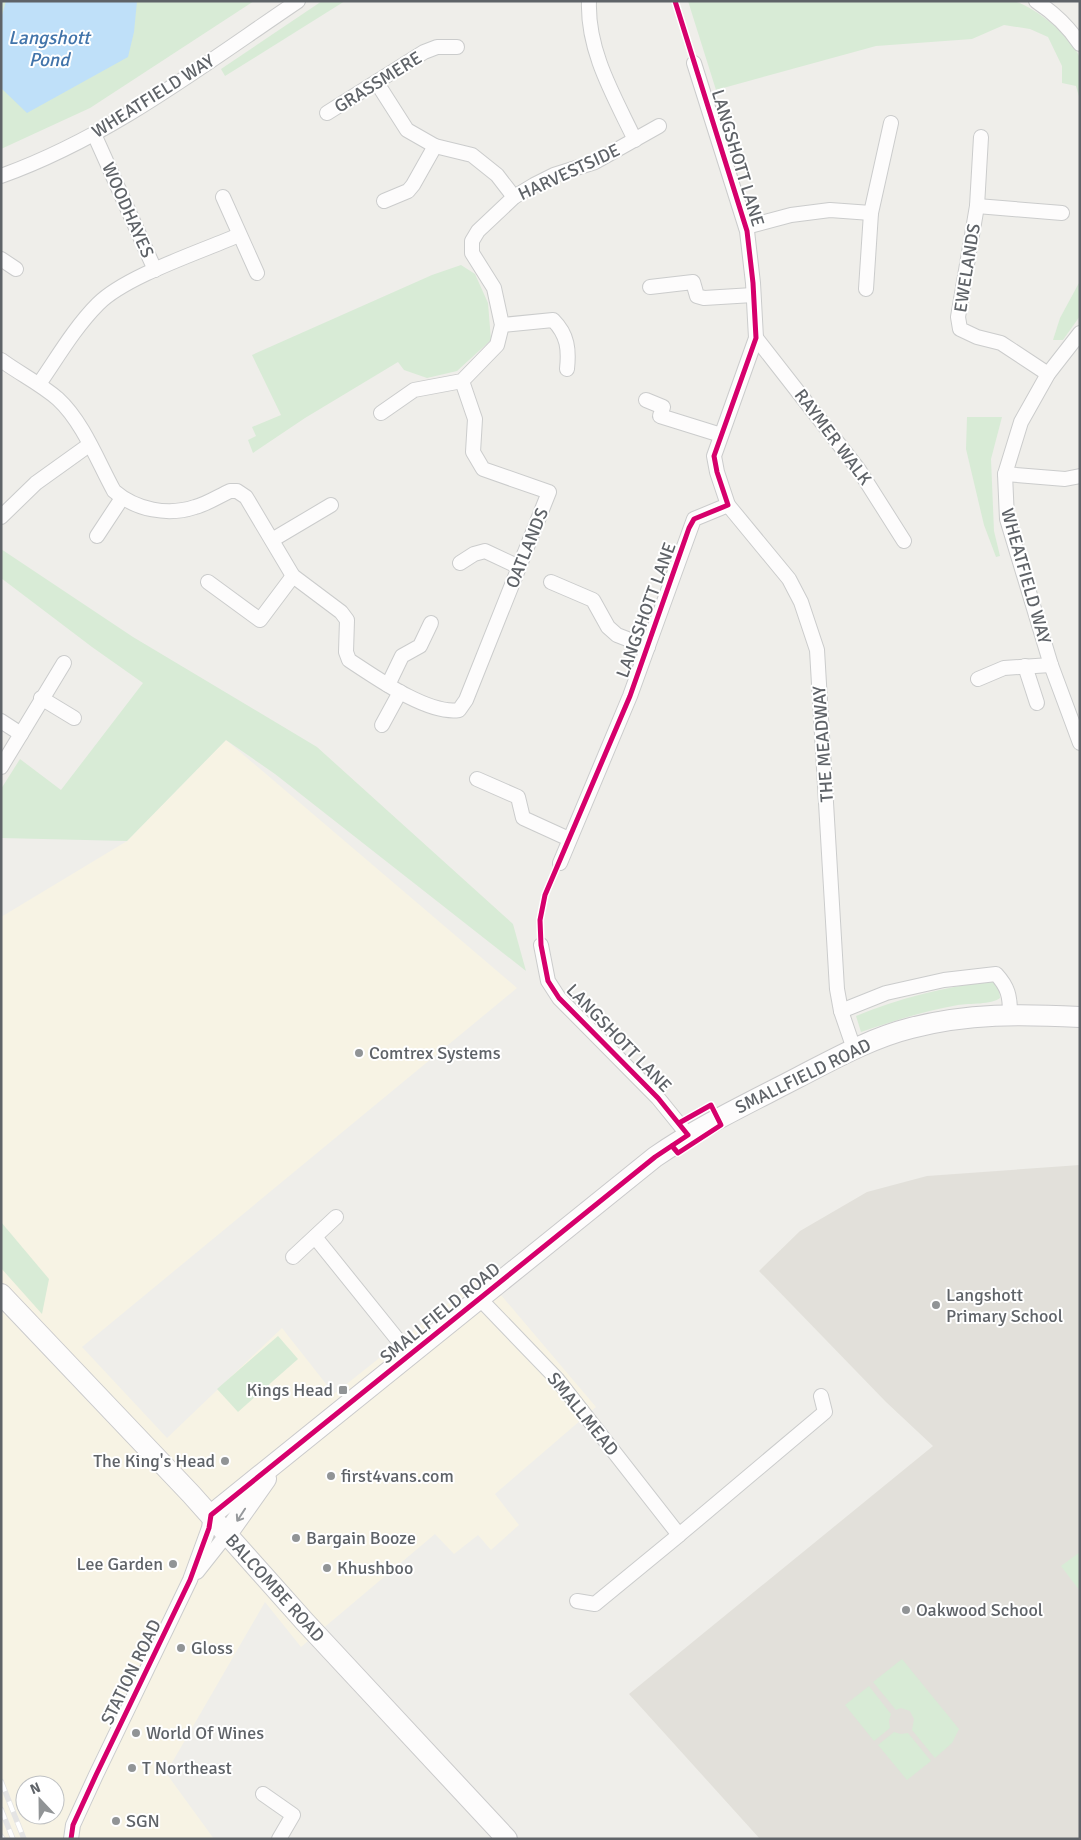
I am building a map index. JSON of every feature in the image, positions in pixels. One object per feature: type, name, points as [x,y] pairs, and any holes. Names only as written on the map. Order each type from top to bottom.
[{"type":"street","name":"WHEATFIELD WAY","points":[[1,176],[29,166],[94,134],[150,102],[298,1]]},
{"type":"street","name":"HARVESTSIDE","points":[[589,1],[588,23],[602,71],[635,140]]},
{"type":"street","points":[[1036,1],[1058,7],[1080,44]]},
{"type":"street","name":"GRASSMERE","points":[[327,113],[424,52],[437,47],[457,48]]},
{"type":"street","name":"LANGSHOTT LANE","points":[[560,864],[630,696],[694,519],[728,505],[717,472],[714,456],[747,369],[756,338],[746,227],[694,63]]},
{"type":"street","points":[[377,83],[407,130],[435,146],[472,155],[497,175],[514,197]]},
{"type":"street","points":[[866,289],[872,213],[891,123]]},
{"type":"street","name":"HARVESTSIDE","points":[[502,325],[494,288],[472,253],[472,241],[478,231],[514,197],[554,175],[595,162],[659,126]]},
{"type":"street","name":"WOODHAYES","points":[[39,384],[99,303],[116,290],[155,270],[94,134]]},
{"type":"street","name":"EWELANDS","points":[[981,137],[976,206],[958,317],[960,329],[977,337],[1001,343],[1048,374]]},
{"type":"street","points":[[384,201],[408,191],[414,185],[435,146]]},
{"type":"street","points":[[223,197],[238,235],[257,273]]},
{"type":"street","points":[[976,206],[1062,213]]},
{"type":"street","points":[[746,227],[791,215],[830,210],[872,213]]},
{"type":"street","points":[[155,270],[238,235]]},
{"type":"street","points":[[1,259],[16,269]]},
{"type":"street","points":[[650,287],[693,282],[697,296],[704,298],[753,295]]},
{"type":"street","points":[[381,413],[414,390],[462,381],[497,345],[502,325],[553,320],[566,339],[568,352],[567,369]]},
{"type":"street","name":"WHEATFIELD WAY","points":[[1080,334],[1048,374],[1021,422],[1005,474],[1007,519],[1051,664],[1080,743]]},
{"type":"street","name":"RAYMER WALK","points":[[756,338],[859,470],[904,541]]},
{"type":"street","points":[[2,363],[39,384],[70,411],[79,424],[114,491],[122,498],[146,508],[172,512],[196,507],[226,493],[237,491],[246,496],[293,576],[341,612],[347,620],[346,652],[349,660],[394,689]]},
{"type":"street","name":"OATLANDS","points":[[394,689],[440,710],[450,712],[459,710],[466,700],[549,492],[483,469],[473,452],[474,419],[462,381]]},
{"type":"street","points":[[646,400],[663,408],[660,416],[721,435]]},
{"type":"street","points":[[1,517],[36,483],[89,445]]},
{"type":"street","points":[[1005,474],[1065,479],[1080,476]]},
{"type":"street","points":[[97,536],[122,498]]},
{"type":"street","points":[[272,540],[331,505]]},
{"type":"street","name":"THE MEADWAY","points":[[728,505],[789,579],[801,602],[817,650],[837,989],[840,1011],[854,1049]]},
{"type":"street","points":[[460,563],[474,554],[485,551],[520,566]]},
{"type":"street","points":[[208,582],[260,620],[293,576]]},
{"type":"street","points":[[551,582],[593,600],[608,627],[617,635],[648,647]]},
{"type":"street","points":[[382,725],[394,689],[402,656],[420,646],[431,623]]},
{"type":"street","points":[[1,766],[64,662]]},
{"type":"street","points":[[978,679],[1004,668],[1051,664]]},
{"type":"street","points":[[1025,666],[1037,703]]},
{"type":"street","points":[[42,698],[74,718]]},
{"type":"street","points":[[1,722],[21,734]]},
{"type":"street","points":[[477,779],[518,797],[523,818],[569,839]]},
{"type":"street","name":"LANGSHOTT LANE","points":[[541,944],[548,981],[559,998],[658,1098],[688,1135]]},
{"type":"street","points":[[840,1011],[886,993],[944,980],[996,974],[1005,984],[1010,994],[1010,1014]]},
{"type":"street","name":"SMALLFIELD ROAD","points":[[211,1515],[273,1467],[655,1157],[688,1135],[854,1049],[912,1027],[958,1018],[1010,1014],[1080,1017]]},
{"type":"street","points":[[293,1257],[336,1217]]},
{"type":"street","points":[[314,1237],[410,1355]]},
{"type":"street","name":"BALCOMBE ROAD","points":[[1,1294],[211,1515],[312,1629],[507,1839]]},
{"type":"street","name":"SMALLMEAD","points":[[480,1299],[557,1379],[679,1534]]},
{"type":"street","points":[[577,1601],[595,1604],[825,1412],[821,1396]]},
{"type":"street","points":[[190,1580],[263,1486],[273,1467]]},
{"type":"street","name":"STATION ROAD","points":[[71,1839],[73,1825],[88,1791],[190,1580],[209,1528],[211,1515]]},
{"type":"street","points":[[263,1794],[293,1815],[278,1839]]},
{"type":"shaded area","points":[[226,740],[517,988],[82,1347],[167,1438],[282,1328],[334,1394],[484,1275],[596,1407],[495,1494],[519,1525],[491,1550],[478,1535],[454,1554],[435,1534],[301,1647],[265,1602],[166,1773],[214,1839],[1,1839],[1,917],[127,841]]},
{"type":"shaded area","name":"Oakwood School","points":[[1080,1165],[1080,1839],[760,1839],[629,1694],[933,1446],[886,1402],[759,1271],[800,1231],[867,1192],[927,1176]]},
{"type":"green space","points":[[1,1],[254,1],[90,108],[1,149]]},
{"type":"green space","points":[[322,1],[345,1],[225,76],[221,69]]},
{"type":"green space","points":[[688,1],[1013,1],[1041,15],[1060,31],[1075,48],[1080,61],[1080,100],[1076,86],[1062,83],[1062,66],[1048,37],[1030,29],[1004,25],[972,39],[876,46],[716,90]]},
{"type":"green space","points":[[461,265],[475,274],[488,303],[491,340],[457,371],[427,378],[404,370],[398,362],[305,418],[253,453],[248,440],[256,436],[252,427],[281,415],[252,355],[432,275]]},
{"type":"green space","points":[[1080,281],[1080,316],[1063,340],[1053,340],[1060,318]]},
{"type":"green space","points":[[967,417],[1002,417],[991,459],[994,531],[1000,556],[996,557],[984,525],[966,449]]},
{"type":"green space","points":[[1,549],[133,637],[317,747],[513,924],[526,971],[275,774],[226,740],[127,841],[1,838],[1,789],[20,759],[61,790],[143,683],[1,578]]},
{"type":"green space","points":[[992,981],[999,988],[1000,998],[996,1000],[933,1010],[861,1032],[856,1016],[923,994],[957,986]]},
{"type":"green space","points":[[1,1222],[49,1279],[42,1314],[1,1268]]},
{"type":"green space","points":[[278,1336],[298,1359],[238,1412],[217,1389]]},
{"type":"green space","points":[[1080,1552],[1080,1591],[1061,1566]]},
{"type":"green space","points":[[902,1659],[959,1729],[952,1743],[935,1758],[912,1730],[914,1719],[910,1711],[901,1708],[896,1710],[873,1682]]},
{"type":"green space","points":[[869,1686],[891,1714],[890,1728],[874,1741],[845,1705]]},
{"type":"green space","points":[[894,1732],[908,1733],[931,1761],[907,1780],[878,1745]]},
{"type":"water","name":"Langshott Pond","points":[[6,1],[137,1],[134,32],[128,57],[27,113],[1,88],[1,19]]},
{"type":"railway","points":[[1,1781],[24,1839]]},
{"type":"railway","points":[[1,1809],[13,1839]]},
{"type":"cycle path","points":[[71,1839],[73,1825],[190,1580],[209,1528],[211,1515],[655,1157],[688,1135],[658,1098],[559,998],[548,981],[541,945],[540,920],[545,895],[630,696],[689,528],[694,519],[728,505],[717,472],[714,456],[756,338],[753,283],[747,231],[675,1]]},
{"type":"cycle path","points":[[672,1146],[678,1153],[721,1125],[711,1105],[679,1123]]},
{"type":"place","name":"Comtrex Systems","points":[[359,1053]]},
{"type":"place","name":"Langshott Primary School","points":[[936,1305]]},
{"type":"place","name":"Kings Head","points":[[343,1390]]},
{"type":"place","name":"The King's Head","points":[[225,1461]]},
{"type":"place","name":"first4vans.com","points":[[331,1476]]},
{"type":"place","name":"Bargain Booze","points":[[296,1538]]},
{"type":"place","name":"Lee Garden","points":[[173,1564]]},
{"type":"place","name":"Khushboo","points":[[327,1568]]},
{"type":"place","name":"Oakwood School","points":[[906,1610]]},
{"type":"place","name":"Gloss","points":[[181,1648]]},
{"type":"place","name":"World Of Wines","points":[[136,1733]]},
{"type":"place","name":"T Northeast","points":[[132,1768]]},
{"type":"place","name":"SGN","points":[[116,1821]]}]
